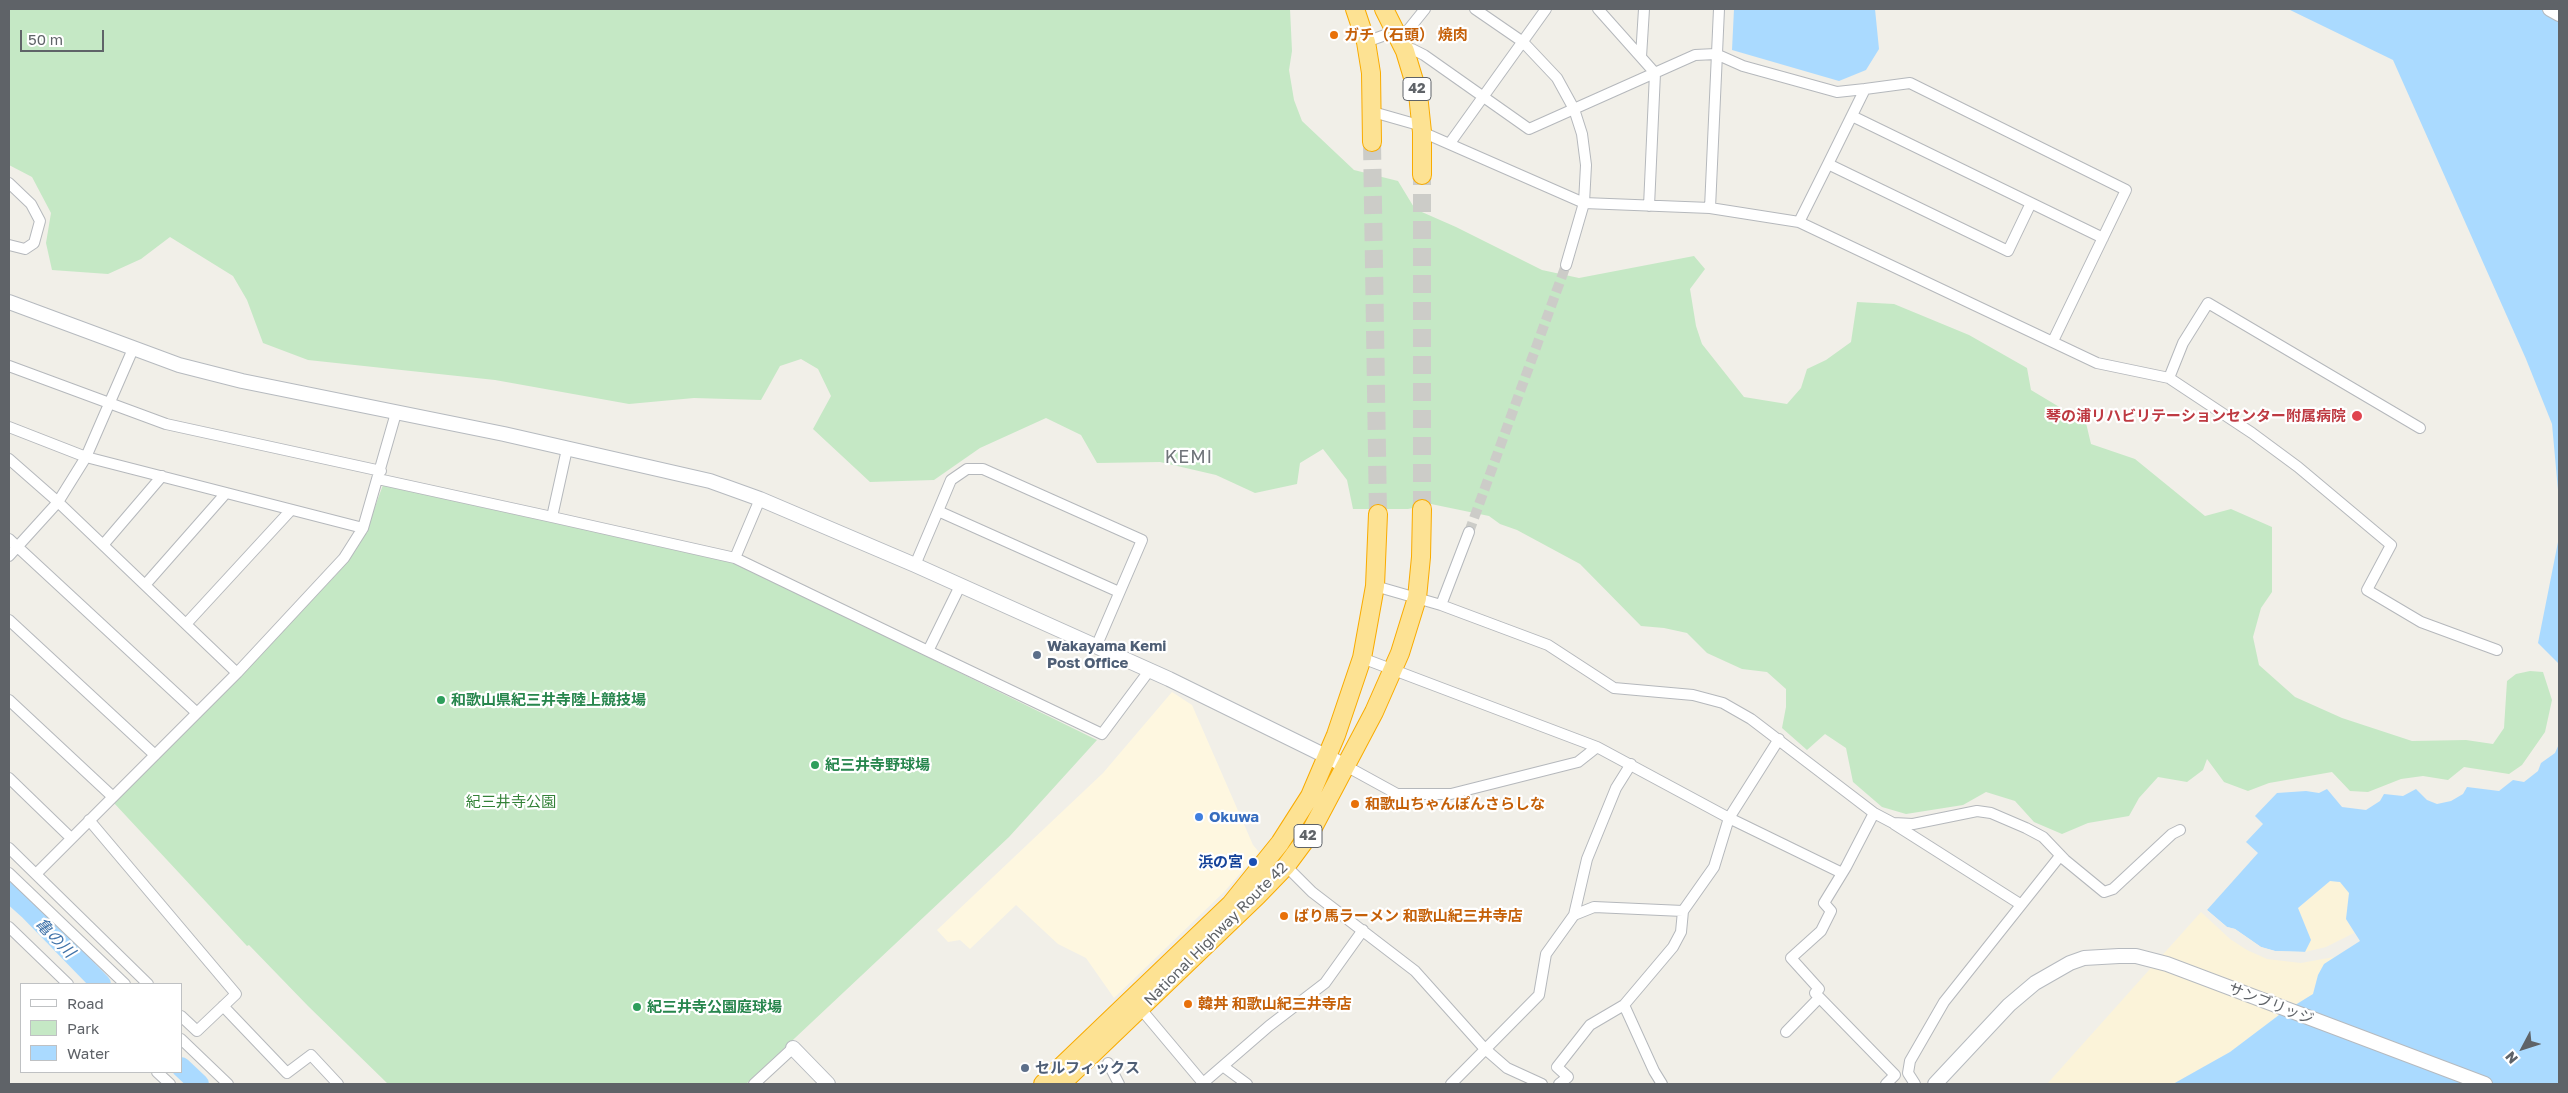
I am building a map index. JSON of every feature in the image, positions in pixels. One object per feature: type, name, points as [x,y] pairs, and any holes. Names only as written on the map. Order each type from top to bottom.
[{"type":"highway","points":[[1355,9],[1366,42],[1371,73],[1372,142]]},
{"type":"highway","name":"42","points":[[1384,9],[1400,41],[1416,87],[1422,129],[1422,175]]},
{"type":"highway","name":"National Highway Route 42","points":[[1061,1084],[1286,866],[1309,835],[1374,712],[1400,653],[1417,598],[1422,549],[1422,509]]},
{"type":"highway","name":"National Highway Route 42","points":[[1043,1084],[1231,904],[1261,869],[1295,820],[1328,758],[1362,658],[1375,586],[1378,514]]},
{"type":"street","points":[[1400,41],[1425,9]]},
{"type":"street","points":[[1475,9],[1523,42],[1557,78],[1574,109],[1582,134],[1586,165],[1584,207],[1566,265]]},
{"type":"street","points":[[1450,142],[1546,9]]},
{"type":"street","points":[[1598,9],[1655,73],[1649,206]]},
{"type":"street","points":[[1641,57],[1644,9]]},
{"type":"street","points":[[1710,208],[1719,9]]},
{"type":"street","points":[[2550,9],[2559,14]]},
{"type":"street","points":[[1366,42],[1400,41],[1424,54],[1529,129],[1695,55],[1716,54],[1743,66],[1837,92],[1910,84],[2126,190],[2053,341]]},
{"type":"street","points":[[1799,222],[1865,89]]},
{"type":"street","points":[[1373,112],[1422,129],[1584,207],[1649,206],[1710,208],[1799,222],[2098,363],[2169,378],[2283,456],[2391,545],[2367,590],[2421,622],[2497,650]]},
{"type":"street","points":[[1852,116],[2103,238]]},
{"type":"street","points":[[1828,164],[2008,251],[2031,203]]},
{"type":"street","points":[[9,183],[31,204],[40,221],[34,243],[25,250],[9,245]]},
{"type":"street","points":[[9,302],[179,365],[242,381],[710,481],[760,499],[915,565],[1149,671],[1346,766],[1397,794],[1451,794],[1578,762],[1596,747]]},
{"type":"street","points":[[2169,378],[2183,342],[2208,303],[2420,428]]},
{"type":"street","points":[[9,556],[58,502],[86,457],[133,348]]},
{"type":"street","points":[[9,366],[110,405],[166,424],[552,517],[735,558],[1102,734],[1149,671]]},
{"type":"street","points":[[36,874],[237,673],[344,558],[363,528],[380,475],[396,413]]},
{"type":"street","points":[[9,427],[86,457],[363,528]]},
{"type":"street","points":[[552,517],[567,449]]},
{"type":"street","points":[[9,459],[58,502],[237,673]]},
{"type":"street","points":[[915,565],[951,480],[967,469],[982,469],[1142,540],[1096,647]]},
{"type":"street","points":[[102,544],[162,476]]},
{"type":"street","points":[[145,585],[226,493]]},
{"type":"street","points":[[735,558],[760,499]]},
{"type":"street","points":[[186,624],[291,510]]},
{"type":"street","points":[[938,511],[1119,592]]},
{"type":"street","points":[[1441,605],[1469,532]]},
{"type":"street","points":[[9,539],[197,713]]},
{"type":"street","points":[[928,651],[960,586]]},
{"type":"street","points":[[1375,586],[1441,605],[1548,645],[1614,688],[1693,695],[1723,704],[1751,719],[1779,739],[1874,813],[1893,823],[2020,904]]},
{"type":"street","points":[[9,620],[155,755]]},
{"type":"street","points":[[1362,658],[1596,747],[1729,818],[1842,873]]},
{"type":"street","points":[[9,700],[113,797]]},
{"type":"street","points":[[1561,1084],[1568,1076],[1557,1066],[1577,1040],[1590,1025],[1624,1005],[1673,947],[1681,932],[1683,911],[1714,867],[1729,818],[1779,739]]},
{"type":"street","points":[[1451,1084],[1484,1048],[1510,1025],[1538,995],[1546,954],[1574,914],[1587,859],[1616,788],[1631,764]]},
{"type":"street","points":[[9,778],[71,838]]},
{"type":"street","points":[[1893,823],[1913,824],[1977,811],[1991,813],[2043,837],[2060,856],[2095,887],[2108,892],[2172,834],[2180,830]]},
{"type":"street","points":[[1874,813],[1824,903],[1831,912],[1821,931],[1791,958],[1819,989],[1814,993],[1895,1075]]},
{"type":"street","points":[[89,820],[236,994],[197,1032],[182,1017]]},
{"type":"street","points":[[9,848],[147,983]]},
{"type":"street","points":[[1915,1084],[1908,1073],[1910,1061],[1944,1002],[2060,856]]},
{"type":"street","points":[[1286,866],[1312,892],[1415,971],[1484,1048],[1507,1068],[1542,1084]]},
{"type":"street","points":[[9,873],[124,983]]},
{"type":"street","points":[[1574,914],[1594,907],[1683,911]]},
{"type":"street","points":[[9,927],[67,983]]},
{"type":"street","points":[[1140,1008],[1202,1084],[1224,1067],[1269,1026],[1325,983],[1364,930]]},
{"type":"street","name":"サンブリッジ","points":[[1935,1084],[2009,1005],[2054,971],[2084,958],[2102,956],[2150,959],[2485,1084]]},
{"type":"street","points":[[1786,1032],[1819,998]]},
{"type":"street","points":[[1624,1005],[1654,1071],[1662,1084]]},
{"type":"street","points":[[223,1006],[287,1073],[311,1055],[338,1084]]},
{"type":"street","points":[[182,1040],[228,1084]]},
{"type":"street","points":[[754,1084],[792,1048],[828,1084]]},
{"type":"street","points":[[1108,1063],[1119,1084]]},
{"type":"street","points":[[1224,1067],[1247,1084]]},
{"type":"street","points":[[158,1073],[170,1084]]},
{"type":"street","points":[[1886,1084],[1895,1075],[1908,1073]]},
{"type":"shaded area","points":[[1172,692],[1192,705],[1253,845],[1259,852],[1224,892],[1114,998],[1086,958],[1058,944],[1016,905],[970,949],[960,940],[948,942],[937,930],[1103,773]]},
{"type":"green space","points":[[9,9],[1290,9],[1292,51],[1289,70],[1294,100],[1302,121],[1354,170],[1398,181],[1415,209],[1456,227],[1542,270],[1579,278],[1694,256],[1705,269],[1690,289],[1696,326],[1702,344],[1744,397],[1787,404],[1801,388],[1807,369],[1826,360],[1851,342],[1857,302],[1894,304],[1969,335],[2027,368],[2031,390],[2086,423],[2091,444],[2135,459],[2205,516],[2231,509],[2272,527],[2272,592],[2261,608],[2253,637],[2259,665],[2295,697],[2342,718],[2412,741],[2466,740],[2493,744],[2504,728],[2507,681],[2516,674],[2530,671],[2543,672],[2552,700],[2545,732],[2522,765],[2509,774],[2464,767],[2448,780],[2423,776],[2401,779],[2368,792],[2350,791],[2332,772],[2269,783],[2248,791],[2224,782],[2207,759],[2203,770],[2187,782],[2158,777],[2139,798],[2129,816],[2088,823],[2062,834],[2034,822],[2015,801],[1986,792],[1963,805],[1906,814],[1882,807],[1853,782],[1846,748],[1825,734],[1807,750],[1782,728],[1786,707],[1786,689],[1767,672],[1742,669],[1707,653],[1687,633],[1641,626],[1580,564],[1517,530],[1500,524],[1489,516],[1431,504],[1408,509],[1353,509],[1347,480],[1323,449],[1300,463],[1297,484],[1255,493],[1216,475],[1160,462],[1097,463],[1081,435],[1046,418],[980,448],[934,480],[870,482],[813,429],[831,396],[818,369],[801,359],[780,366],[761,400],[694,398],[629,404],[495,380],[308,360],[263,343],[247,300],[233,276],[170,237],[141,259],[108,274],[52,270],[46,243],[51,213],[32,177],[9,165]]},
{"type":"green space","name":"紀三井寺公園","points":[[383,485],[717,558],[744,567],[1097,740],[1009,837],[746,1084],[388,1084],[249,945],[247,946],[114,803],[338,573],[367,528]]},
{"type":"sand","points":[[2330,881],[2340,882],[2349,893],[2346,919],[2354,933],[2326,947],[2305,952],[2311,940],[2298,908]]},
{"type":"sand","points":[[2201,912],[2230,939],[2247,950],[2267,959],[2301,963],[2334,957],[2324,964],[2318,975],[2313,994],[2279,1015],[2230,1052],[2173,1084],[2047,1084]]},
{"type":"water","points":[[1734,9],[1875,9],[1879,49],[1866,70],[1839,81],[1732,50]]},
{"type":"water","points":[[2288,9],[2559,9],[2559,501],[2552,424],[2526,359],[2393,60]]},
{"type":"water","points":[[2559,537],[2559,664],[2538,643]]},
{"type":"water","points":[[2559,744],[2559,1084],[2173,1084],[2230,1052],[2279,1015],[2313,994],[2318,975],[2324,964],[2360,941],[2346,919],[2349,893],[2340,882],[2330,881],[2298,908],[2311,940],[2305,952],[2275,951],[2261,947],[2235,929],[2227,927],[2207,910],[2258,853],[2246,842],[2263,824],[2255,816],[2277,793],[2306,791],[2319,793],[2327,789],[2342,807],[2366,810],[2380,801],[2384,794],[2403,796],[2416,789],[2427,800],[2437,804],[2451,801],[2463,794],[2467,787],[2499,791],[2513,780],[2524,782],[2538,771],[2541,763],[2555,753]]},
{"type":"pier","points":[[2207,910],[2227,927],[2235,929],[2261,947],[2275,951],[2308,952],[2306,954],[2290,955],[2260,949],[2234,931],[2225,929],[2206,912]]},
{"type":"waterway","name":"亀の川","points":[[9,892],[100,983]]},
{"type":"waterway","name":"亀の川","points":[[182,1068],[199,1084]]},
{"type":"tunnel","points":[[1372,142],[1378,514]]},
{"type":"tunnel","points":[[1422,175],[1422,509]]},
{"type":"tunnel","points":[[1469,532],[1566,265]]},
{"type":"place","name":"ガチ（石頭） 焼肉","points":[[1334,35]]},
{"type":"place","name":"琴の浦リハビリテーションセンター附属病院","points":[[2357,416]]},
{"type":"place","name":"Wakayama Kemi Post Office","points":[[1037,655]]},
{"type":"place","name":"和歌山県紀三井寺陸上競技場","points":[[441,700]]},
{"type":"place","name":"紀三井寺野球場","points":[[815,765]]},
{"type":"place","name":"和歌山ちゃんぽんさらしな","points":[[1355,804]]},
{"type":"place","name":"Okuwa","points":[[1199,817]]},
{"type":"place","name":"浜の宮","points":[[1253,862]]},
{"type":"place","name":"ばり馬ラーメン 和歌山紀三井寺店","points":[[1284,916]]},
{"type":"place","name":"韓丼 和歌山紀三井寺店","points":[[1188,1004]]},
{"type":"place","name":"紀三井寺公園庭球場","points":[[637,1007]]},
{"type":"place","name":"セルフィックス","points":[[1025,1068]]},
{"type":"district","name":"KEMI","points":[[1189,457]]}]
